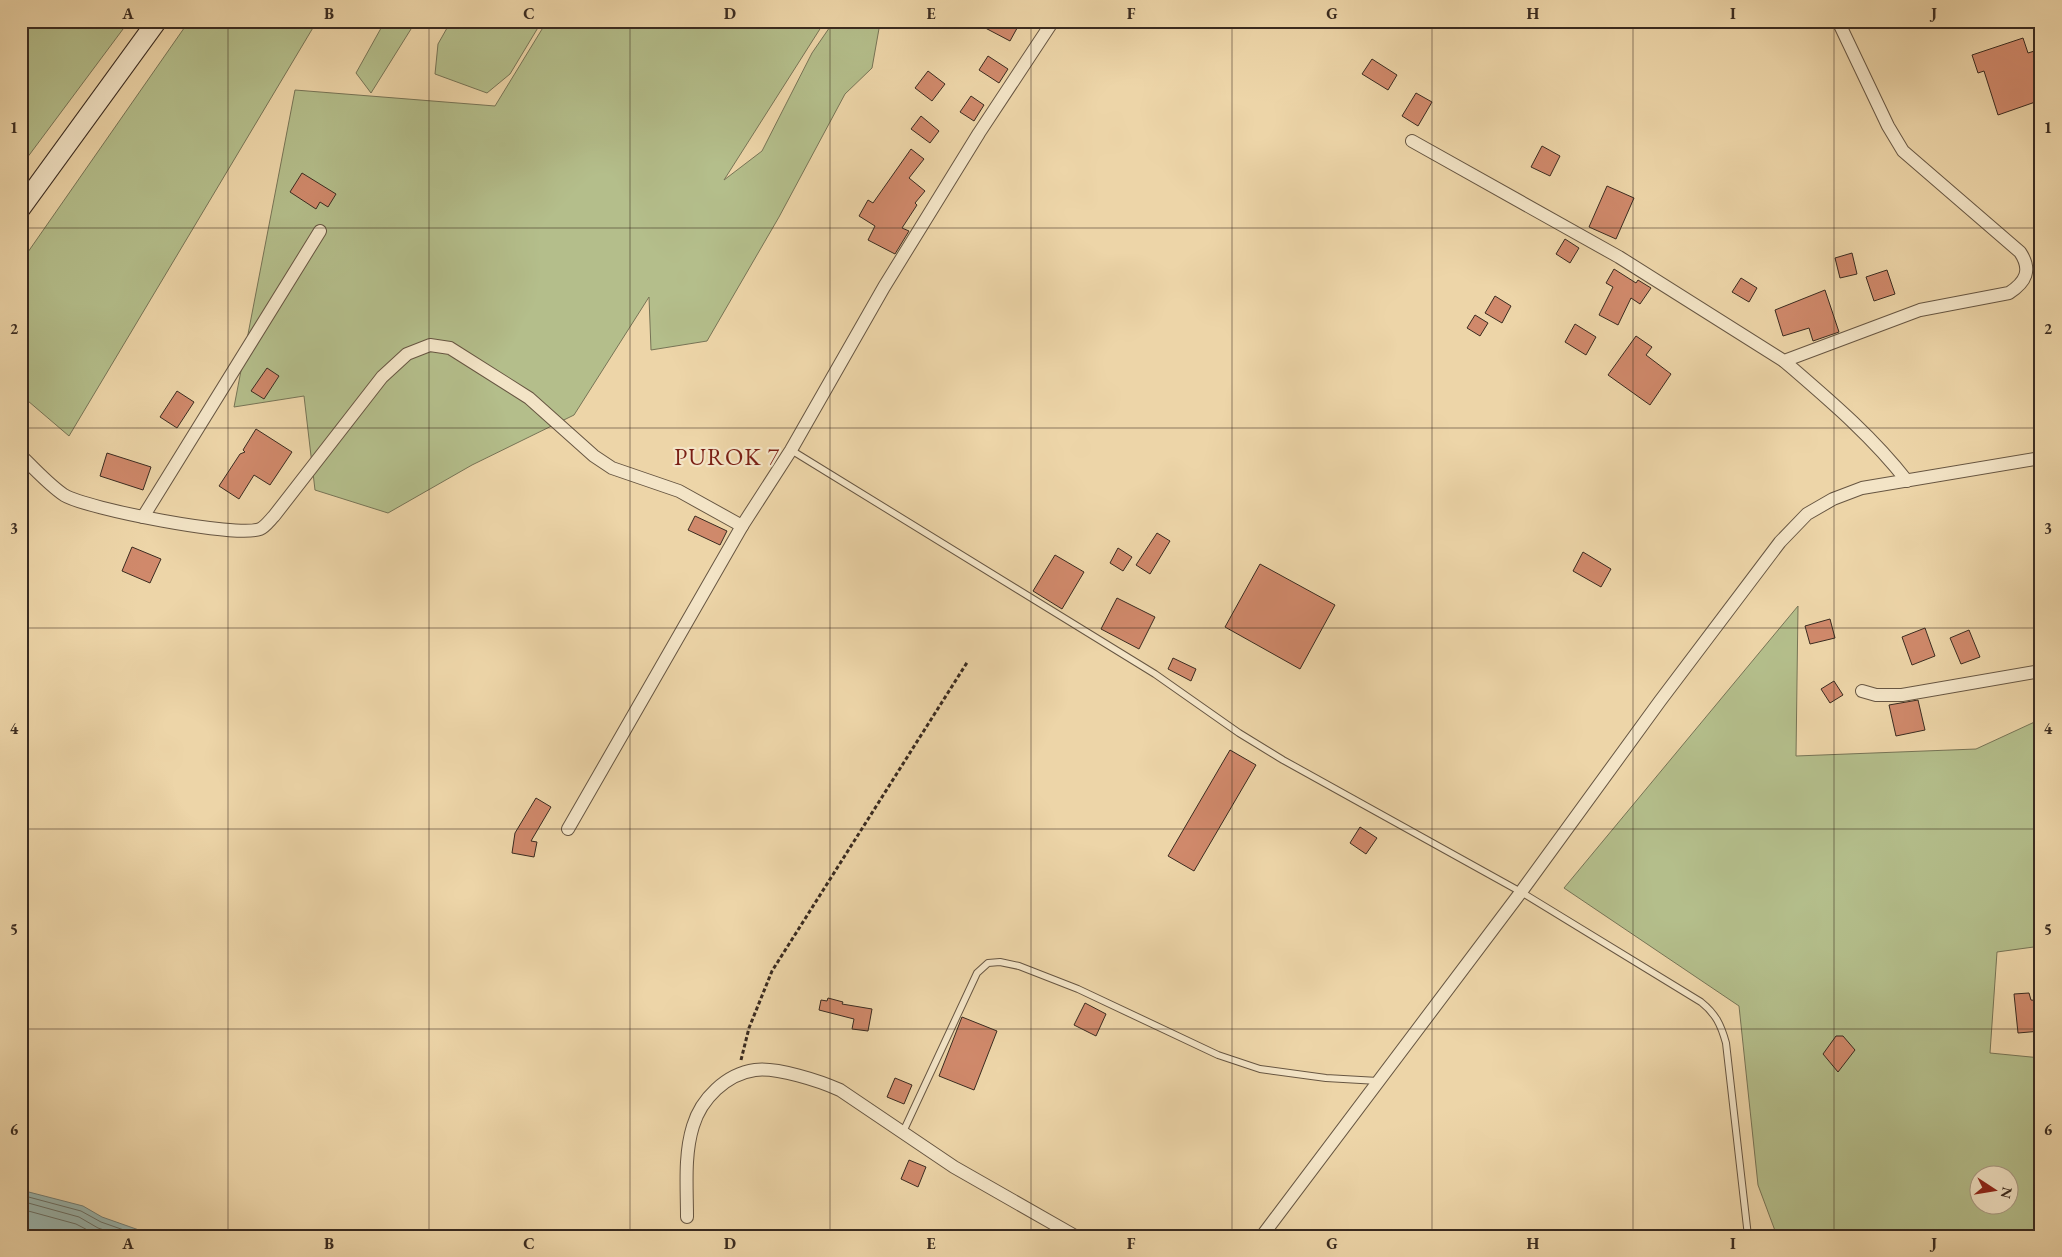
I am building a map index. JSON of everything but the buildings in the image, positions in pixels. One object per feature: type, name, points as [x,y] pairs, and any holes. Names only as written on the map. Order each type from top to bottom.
[{"type":"main road","points":[[21,208],[157,21]]},
{"type":"street","points":[[568,829],[742,526],[791,450],[924,222],[979,132],[1053,21]]},
{"type":"street","points":[[1784,361],[1920,310],[2009,294],[2020,286],[2026,278],[2028,270],[2020,252],[1903,151],[1888,126],[1838,21]]},
{"type":"street","points":[[1412,141],[1619,257],[1784,361],[1855,422],[1884,452],[1907,481]]},
{"type":"street","points":[[143,518],[320,230]]},
{"type":"street","points":[[21,456],[64,495],[90,506],[143,518],[236,530],[261,529],[274,516],[382,376],[407,354],[430,345],[450,348],[529,398],[594,456],[612,468],[679,491],[742,526]]},
{"type":"street","points":[[1262,1236],[1522,892],[1660,700],[1780,542],[1807,514],[1833,499],[1862,488],[2041,458]]},
{"type":"street","points":[[1862,691],[1876,695],[1902,696],[2041,671]]},
{"type":"street","points":[[687,1217],[688,1153],[693,1125],[708,1095],[737,1075],[756,1070],[819,1081],[840,1090],[954,1167],[1075,1236]]},
{"type":"lane","points":[[791,450],[1156,674],[1239,733],[1283,760],[1522,892],[1701,1002],[1714,1013],[1726,1043],[1748,1236]]},
{"type":"lane","points":[[904,1132],[977,972],[988,963],[1000,962],[1019,966],[1052,978],[1218,1055],[1260,1069],[1326,1078],[1378,1081]]},
{"type":"path","points":[[737,1075],[749,1028],[772,971],[968,661]]},
{"type":"green space","points":[[21,21],[129,21],[21,166]]},
{"type":"green space","points":[[189,21],[317,21],[69,436],[21,395],[21,262]]},
{"type":"green space","points":[[385,21],[416,21],[371,93],[356,73]]},
{"type":"green space","points":[[451,21],[542,21],[510,74],[487,93],[435,74],[438,44]]},
{"type":"green space","points":[[547,21],[825,21],[724,180],[762,151],[812,53],[834,21],[884,21],[880,23],[872,68],[845,94],[779,217],[707,341],[651,350],[649,297],[574,415],[472,465],[388,513],[315,490],[304,396],[234,407],[295,90],[495,106]]},
{"type":"green space","points":[[1798,606],[1796,756],[1976,749],[2041,719],[2041,946],[1997,952],[1990,1053],[2041,1058],[2041,1236],[1777,1236],[1758,1185],[1739,1006],[1564,888]]},
{"type":"water","points":[[21,1190],[83,1206],[102,1217],[156,1236],[21,1236]]},
{"type":"district","name":"PUROK 7","points":[[727,456]]}]
